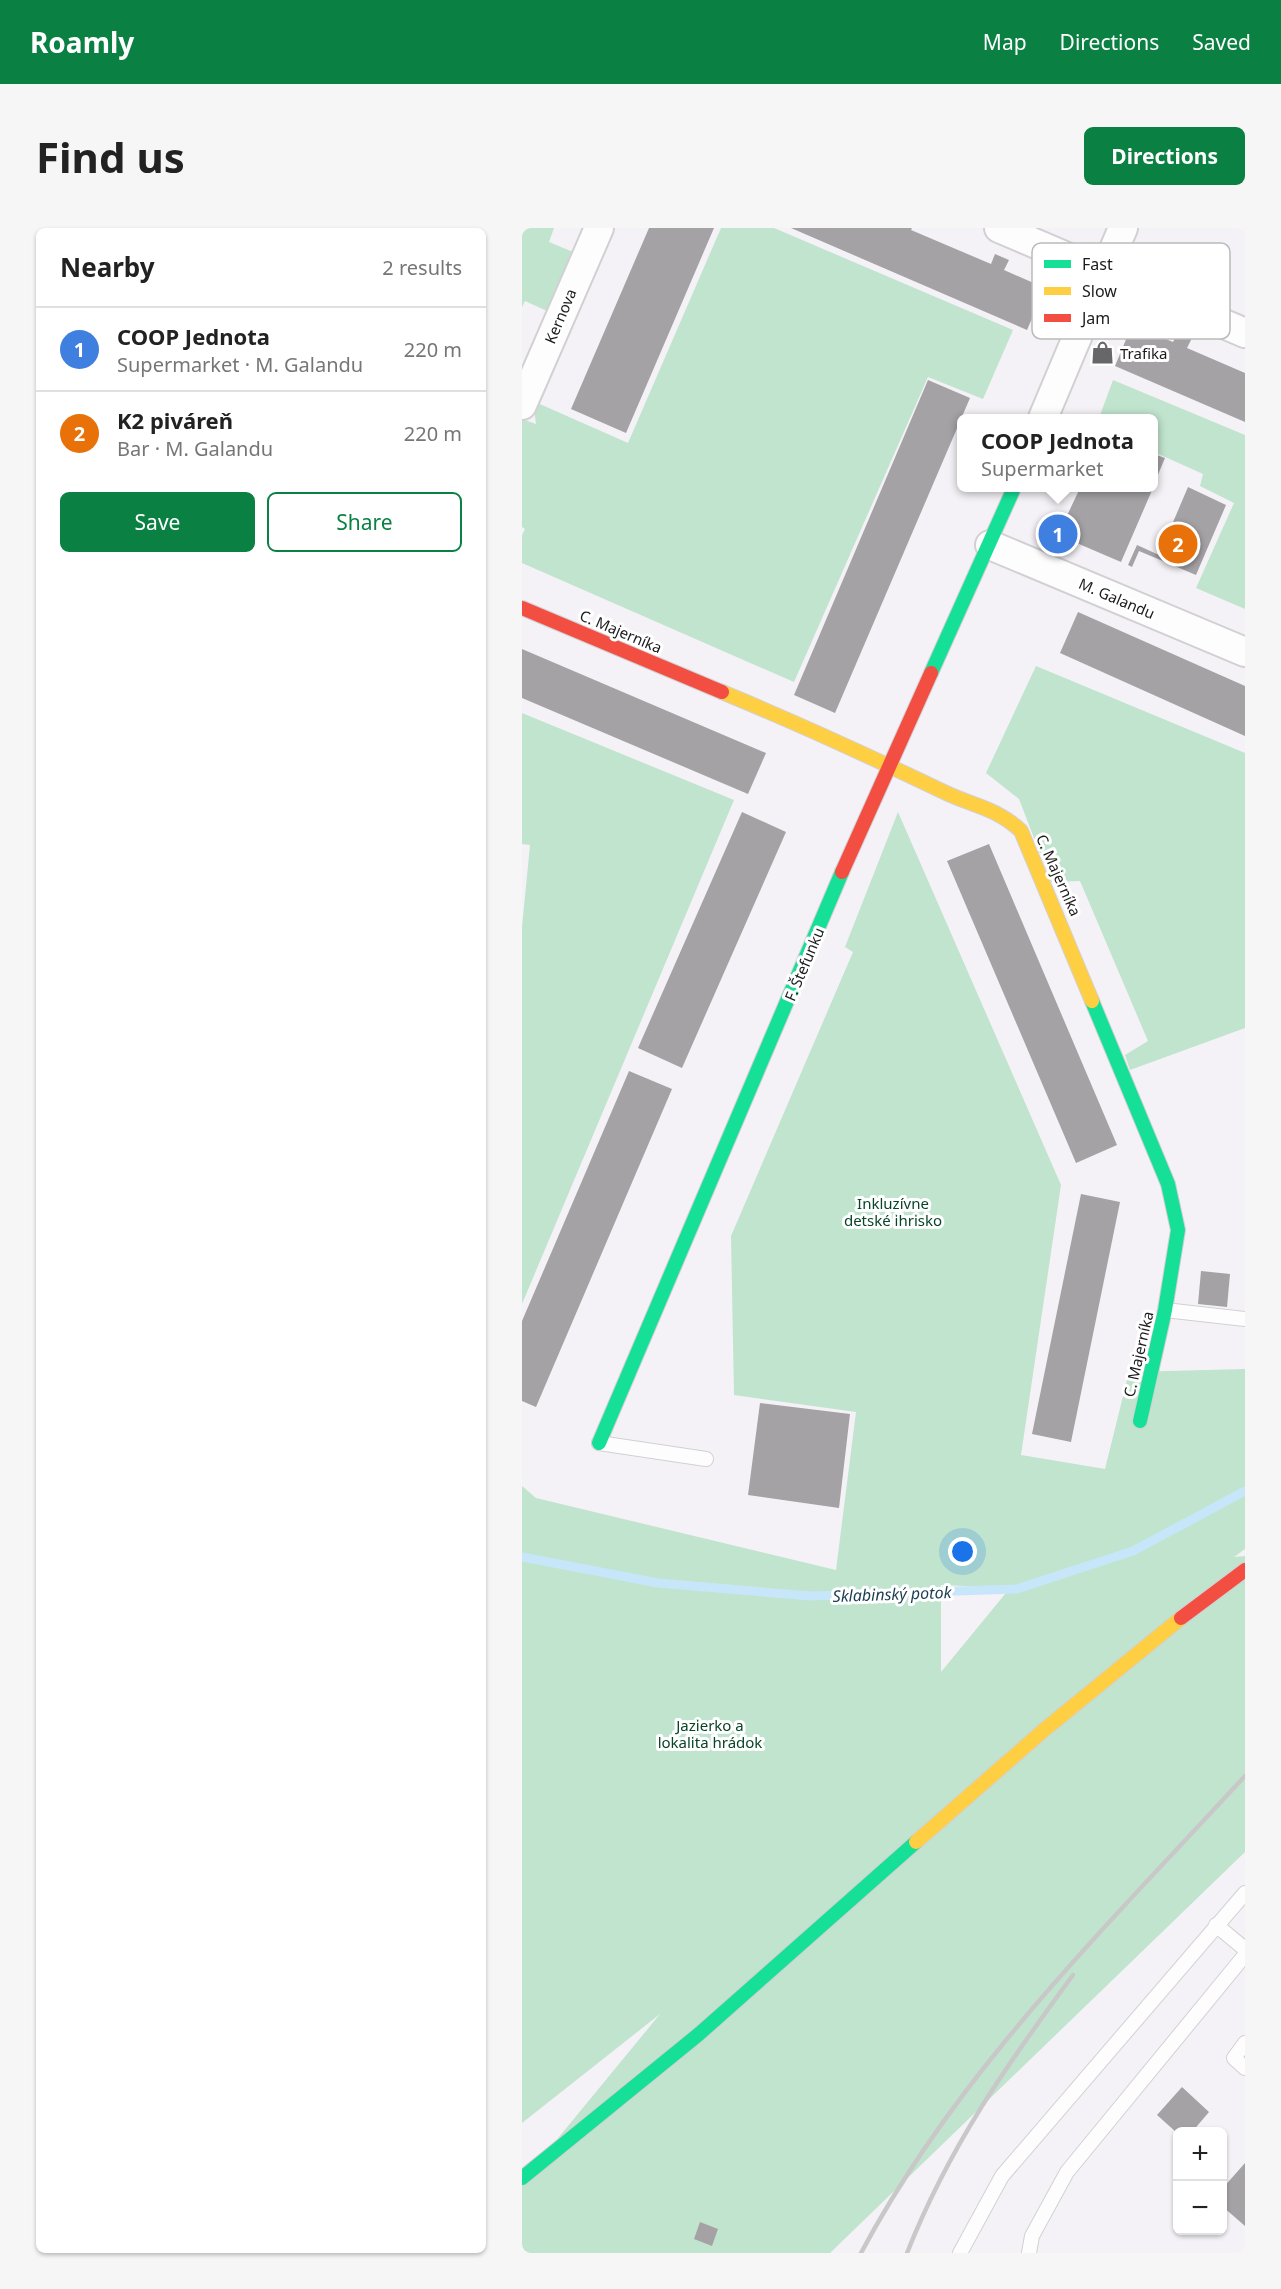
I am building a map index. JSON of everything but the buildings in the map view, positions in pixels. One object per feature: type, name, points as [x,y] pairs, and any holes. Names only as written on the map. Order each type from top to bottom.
[{"type":"street","name":"Kernova","points":[[522,405],[599,228]]},
{"type":"street","points":[[999,228],[1034,243]]},
{"type":"street","points":[[1117,243],[1123,228]]},
{"type":"street","points":[[1230,327],[1245,333]]},
{"type":"street","points":[[1045,414],[1076,339]]},
{"type":"street","name":"F. Štefunku","points":[[599,1443],[889,766],[1012,492]]},
{"type":"street","name":"M. Galandu","points":[[990,545],[1245,652]]},
{"type":"street","name":"C. Majerníka","points":[[522,608],[830,737],[949,794],[1005,816],[1021,831],[1168,1184],[1178,1230],[1165,1310],[1140,1420]]},
{"type":"street","points":[[522,2178],[722,2015],[941,1818],[1085,1697],[1245,1570]]},
{"type":"lane","points":[[1165,1310],[1245,1319]]},
{"type":"lane","points":[[599,1443],[706,1459]]},
{"type":"lane","points":[[960,2253],[1002,2176],[1216,1924],[1245,1893]]},
{"type":"lane","points":[[1216,1924],[1245,1949]]},
{"type":"lane","points":[[1029,2253],[1032,2236],[1067,2172],[1245,1955]]},
{"type":"lane","points":[[1245,2043],[1234,2058],[1245,2068]]},
{"type":"green space","points":[[525,228],[554,228],[549,242],[573,252],[547,311],[525,301],[522,307],[522,234]]},
{"type":"green space","points":[[721,228],[774,228],[1013,330],[983,399],[928,377],[794,682],[522,563],[522,535],[525,529],[522,527],[522,419],[536,424],[533,401],[628,443]]},
{"type":"green space","points":[[1113,380],[1245,435],[1245,609],[1196,588],[1234,503],[1200,486],[1203,474],[1158,454],[1158,414],[1100,414]]},
{"type":"green space","points":[[1036,666],[1245,753],[1245,1028],[1130,1070],[1125,1055],[1148,1041],[1080,881],[1051,882],[1019,799],[986,773]]},
{"type":"green space","points":[[522,713],[734,800],[522,1304],[522,927],[530,845],[522,844]]},
{"type":"green space","points":[[898,812],[1061,1185],[1021,1455],[1105,1469],[1129,1372],[1245,1369],[1245,1549],[1234,1557],[1245,1556],[1245,1852],[830,2253],[522,2253],[522,2182],[660,2014],[522,2123],[522,1486],[536,1498],[836,1570],[856,1412],[734,1395],[731,1236],[853,952],[845,947]],"holes":[[[941,1585],[1010,1588],[941,1672]]]},
{"type":"waterway","name":"Sklabinský potok","points":[[522,1557],[658,1583],[810,1596],[1017,1589],[1133,1551],[1245,1491]]},
{"type":"railway","points":[[861,2253],[900,2186],[943,2123],[989,2062],[1088,1945],[1245,1776]]},
{"type":"railway","points":[[907,2253],[923,2214],[960,2142],[1002,2075],[1073,1975]]},
{"type":"traffic: fast","points":[[931,673],[1012,492]]},
{"type":"traffic: fast","points":[[599,1443],[842,872]]},
{"type":"traffic: fast","points":[[1092,1001],[1168,1184],[1178,1230],[1165,1310],[1140,1421]]},
{"type":"traffic: fast","points":[[522,2178],[699,2034],[916,1842]]},
{"type":"traffic: slow","points":[[722,692],[834,740],[955,797],[994,812],[1012,823],[1021,831],[1092,1001]]},
{"type":"traffic: slow","points":[[916,1842],[1044,1730],[1181,1618]]},
{"type":"traffic: jam","points":[[522,608],[722,692]]},
{"type":"traffic: jam","points":[[842,872],[931,673]]},
{"type":"traffic: jam","points":[[1181,1618],[1245,1570]]},
{"type":"place","name":"Trafika","points":[[1102,353]]},
{"type":"place","name":"COOP Jednota","points":[[1058,534]]},
{"type":"place","name":"K2 piváreň","points":[[1178,544]]},
{"type":"park label","name":"Inkluzívne detské ihrisko","points":[[893,1212]]},
{"type":"park label","name":"Jazierko a lokalita hrádok","points":[[710,1734]]}]
